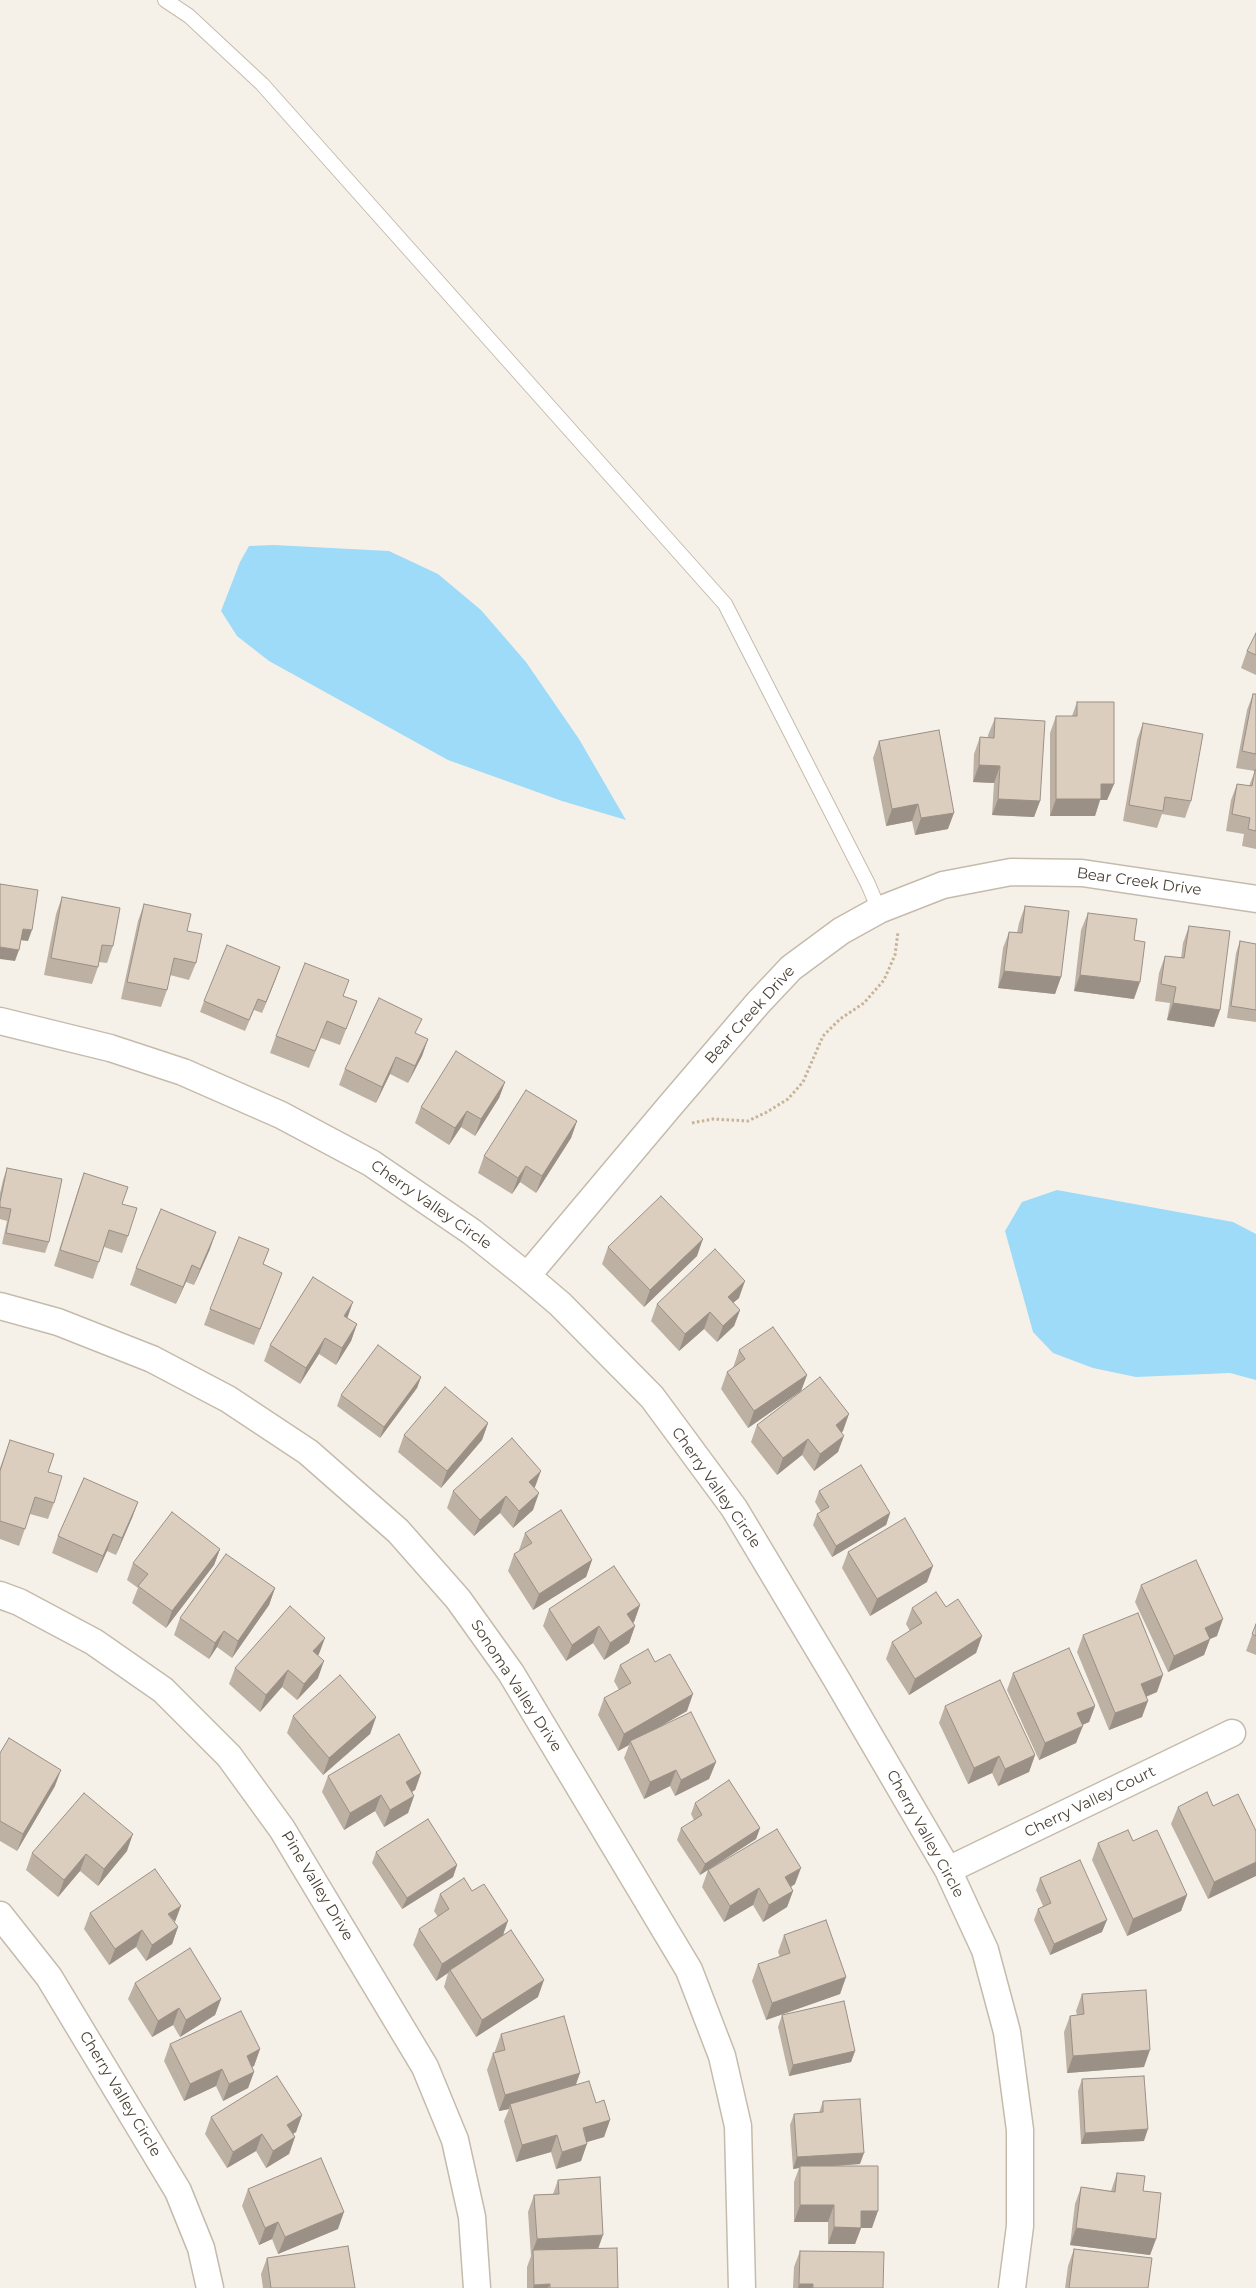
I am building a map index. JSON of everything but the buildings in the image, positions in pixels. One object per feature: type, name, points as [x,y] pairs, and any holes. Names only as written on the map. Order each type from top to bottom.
[{"type":"street","name":"Bear Creek Drive","points":[[527,1276],[758,1003],[791,968],[841,931],[879,910],[943,885],[1011,872],[1082,873],[1256,899]]},
{"type":"street","name":"Cherry Valley Circle","points":[[0,1021],[110,1048],[174,1069],[281,1115],[370,1163],[472,1232],[527,1276],[560,1304],[652,1397],[734,1508],[948,1870],[985,1950],[1007,2032],[1020,2130],[1020,2226],[1012,2288]]},
{"type":"street","name":"Sonoma Valley Drive","points":[[0,1306],[58,1322],[152,1359],[228,1399],[314,1458],[398,1531],[458,1599],[511,1673],[689,1970],[722,2056],[738,2126],[742,2288]]},
{"type":"street","name":"Pine Valley Drive","points":[[0,1595],[19,1602],[94,1642],[163,1690],[229,1756],[282,1829],[425,2067],[455,2140],[472,2217],[477,2288]]},
{"type":"street","name":"Cherry Valley Court","points":[[948,1870],[1232,1734]]},
{"type":"street","name":"Cherry Valley Circle","points":[[0,1915],[49,1977],[178,2191],[201,2248],[210,2288]]},
{"type":"lane","points":[[166,0],[189,16],[262,84],[725,604],[879,910]]},
{"type":"path","points":[[690,1124],[713,1119],[748,1120],[767,1112],[788,1099],[803,1082],[823,1036],[840,1019],[864,1003],[884,980],[895,955],[898,932]]},
{"type":"water","points":[[274,545],[389,551],[438,574],[481,610],[526,662],[579,739],[626,820],[562,801],[448,760],[269,661],[237,636],[221,611],[240,562],[249,546]]},
{"type":"water","points":[[1057,1190],[1233,1222],[1256,1234],[1256,1380],[1230,1373],[1136,1377],[1093,1368],[1053,1353],[1033,1332],[1005,1231],[1022,1202]]}]
